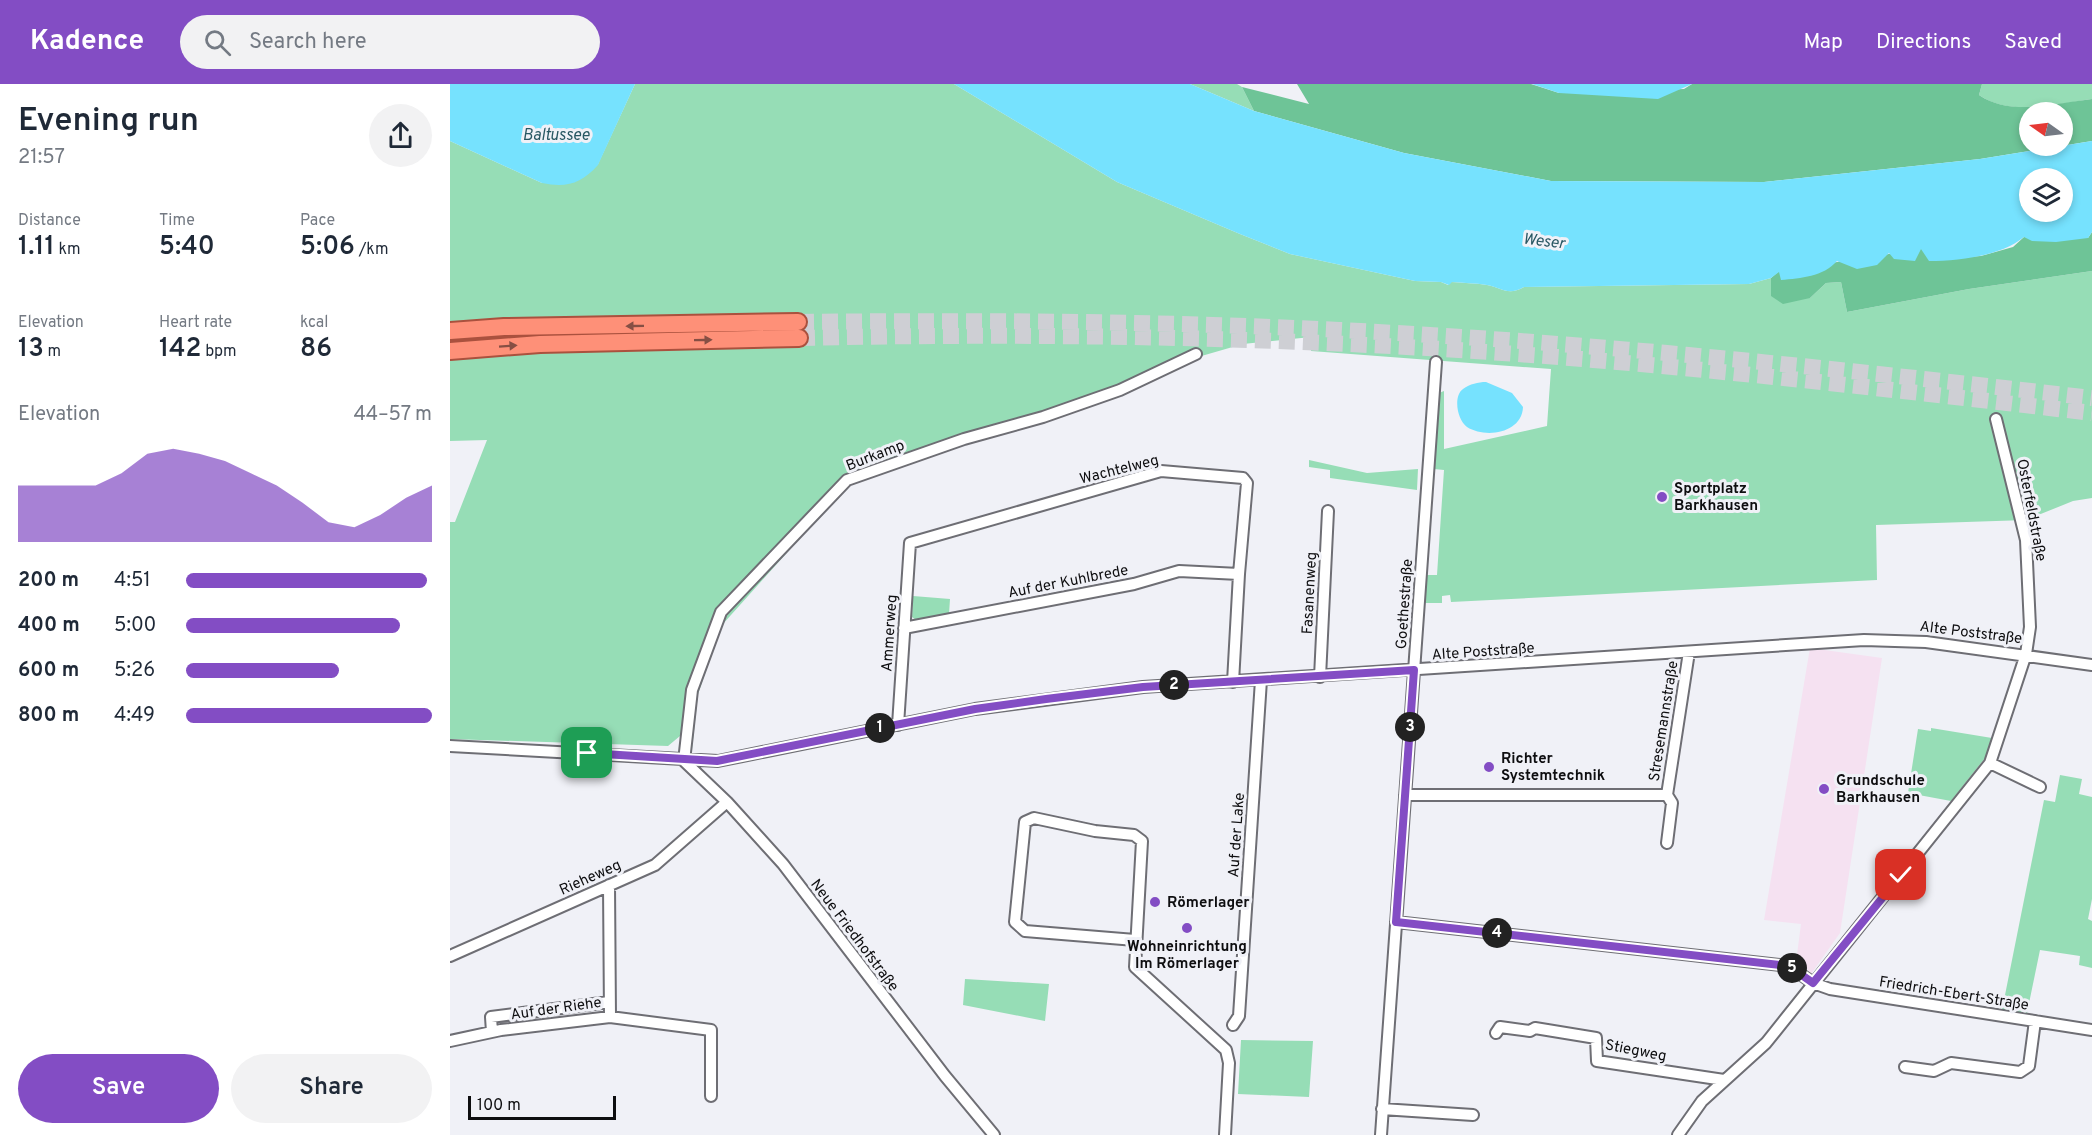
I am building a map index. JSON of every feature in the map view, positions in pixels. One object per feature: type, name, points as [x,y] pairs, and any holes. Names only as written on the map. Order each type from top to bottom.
[{"type":"highway","points":[[450,331],[504,327],[799,330],[450,351]]},
{"type":"street","name":"Burkamp","points":[[684,761],[692,690],[721,612],[847,480],[964,439],[1043,417],[1120,390],[1196,354]]},
{"type":"street","name":"Goethestraße","points":[[1381,1135],[1436,362]]},
{"type":"street","name":"Osterfeldstraße","points":[[1678,1135],[1702,1101],[1766,1044],[1989,763],[2026,654],[2030,627],[2026,540],[1996,419]]},
{"type":"street","name":"Wachtelweg","points":[[910,543],[1161,471],[1243,478],[1247,483],[1233,682]]},
{"type":"street","name":"Fasanenweg","points":[[1320,677],[1328,511]]},
{"type":"street","name":"Ammerweg","points":[[898,725],[910,543]]},
{"type":"street","name":"Auf der Kuhlbrede","points":[[904,628],[1134,584],[1179,571],[1239,574]]},
{"type":"street","name":"Alte Poststraße","points":[[450,746],[684,761],[717,761],[975,709],[1143,687],[1887,639],[2026,654],[2092,665]]},
{"type":"street","name":"Stresemannstraße","points":[[1667,843],[1672,803],[1667,795],[1689,652]]},
{"type":"street","name":"Auf der Lake","points":[[1233,1026],[1239,1016],[1261,680]]},
{"type":"street","name":"Neue Friedhofstraße","points":[[684,761],[727,802],[783,864],[945,1076],[994,1135]]},
{"type":"street","points":[[1989,763],[2040,787]]},
{"type":"street","name":"Stresemannstraße","points":[[1405,795],[1667,795]]},
{"type":"street","name":"Rieheweg","points":[[450,956],[655,865],[727,802]]},
{"type":"street","points":[[1134,940],[1025,931],[1017,926],[1017,901],[1025,822],[1034,818],[1138,837],[1142,841],[1134,940],[1135,967],[1226,1050],[1230,1063],[1225,1135]]},
{"type":"street","name":"Auf der Riehe","points":[[450,1041],[492,1032],[610,1017],[609,885]]},
{"type":"street","name":"Friedrich-Ebert-Straße","points":[[1396,922],[1789,966],[1813,983],[1830,989],[2092,1030]]},
{"type":"street","name":"Auf der Riehe","points":[[492,1032],[491,1017],[609,1002]]},
{"type":"street","points":[[610,1017],[711,1030],[711,1096]]},
{"type":"street","points":[[1905,1067],[1934,1071],[1951,1063],[2020,1072],[2029,1066],[2035,1021]]},
{"type":"street","name":"Stiegweg","points":[[1496,1033],[1500,1027],[1530,1031],[1535,1028],[1596,1038],[1597,1061],[1724,1080]]},
{"type":"street","points":[[1382,1109],[1473,1115]]},
{"type":"shaded area","name":"Grundschule Barkhausen","points":[[1810,648],[1882,658],[1840,933],[1811,974],[1797,955],[1801,924],[1764,920]]},
{"type":"green space","points":[[635,84],[954,84],[1117,182],[1290,254],[1415,281],[1441,282],[1448,285],[1451,282],[1478,284],[1514,291],[1524,287],[1749,284],[1771,278],[1771,296],[1810,298],[1826,283],[1841,282],[1847,312],[1969,289],[2092,271],[2092,498],[2073,501],[2026,520],[1876,525],[1877,580],[1451,602],[1450,595],[1442,596],[1442,603],[1424,603],[1427,575],[1437,575],[1444,470],[1434,469],[1439,393],[1444,391],[1444,449],[1547,426],[1551,369],[1311,351],[1311,337],[1243,344],[1198,357],[1122,393],[853,479],[722,625],[698,694],[692,749],[680,736],[668,746],[450,739],[450,522],[455,522],[487,440],[450,441],[450,141],[542,183],[598,164]]},
{"type":"green space","points":[[1190,84],[1237,84],[1242,87],[1254,111]]},
{"type":"green space","points":[[1297,84],[1531,84],[1559,93],[1684,89],[1692,84],[1982,84],[1979,95],[1992,102],[2019,107],[2019,153],[1764,182],[1551,181],[1404,153],[1254,111],[1242,87],[1309,104]]},
{"type":"green space","points":[[1982,84],[2092,84],[2092,99],[2073,102],[2019,102],[2019,107],[2005,106],[1979,95]]},
{"type":"green space","points":[[2092,99],[2092,141],[2073,144],[2073,102],[2070,102]]},
{"type":"green space","points":[[2092,232],[2092,271],[1969,289],[1847,312],[1841,282],[1826,283],[1810,298],[1783,304],[1771,296],[1771,278],[1779,271],[1921,249],[1966,257],[1981,256],[2013,247],[2024,237],[2088,238]]},
{"type":"green space","points":[[1309,460],[1367,473],[1418,469],[1417,490],[1330,478],[1330,470],[1309,467]]},
{"type":"green space","points":[[913,596],[950,599],[949,614],[916,620],[912,617]]},
{"type":"green space","points":[[1931,728],[1992,738],[1985,758],[1951,801],[1908,793],[1918,729],[1931,731]]},
{"type":"green space","points":[[2060,775],[2082,779],[2079,794],[2092,797],[2092,899],[2088,919],[2092,921],[2092,968],[2079,965],[2080,956],[2040,950],[2027,1013],[2002,1010],[2044,800],[2055,802]]},
{"type":"green space","points":[[965,979],[1049,984],[1045,1021],[963,1005]]},
{"type":"green space","points":[[1241,1040],[1313,1041],[1309,1097],[1238,1094]]},
{"type":"water","name":"Baltussee","points":[[450,84],[635,84],[598,165],[585,177],[573,183],[558,185],[542,183],[450,141]]},
{"type":"water","name":"Weser","points":[[954,84],[1190,84],[1254,111],[1404,153],[1551,181],[1764,182],[2019,153],[2019,156],[2073,156],[2073,144],[2092,141],[2092,232],[2088,238],[2056,242],[2032,241],[2024,237],[1992,253],[1953,260],[1929,261],[1921,249],[1915,261],[1894,259],[1889,253],[1877,265],[1857,269],[1837,261],[1811,276],[1781,280],[1779,272],[1771,278],[1749,284],[1524,287],[1514,291],[1505,291],[1478,284],[1452,282],[1449,285],[1441,282],[1415,281],[1290,254],[1117,182]]},
{"type":"water","points":[[1532,84],[1692,84],[1658,99],[1559,93]]},
{"type":"water","points":[[1486,382],[1512,393],[1523,407],[1521,416],[1510,428],[1484,433],[1467,427],[1461,419],[1457,402],[1460,392],[1471,385]]},
{"type":"tunnel","points":[[798,322],[1136,323],[1433,335],[1622,349],[2092,398]]},
{"type":"tunnel","points":[[799,338],[1101,337],[1405,347],[1667,366],[2092,413]]},
{"type":"place","name":"Sportplatz Barkhausen","points":[[1662,497]]},
{"type":"place","name":"Richter Systemtechnik","points":[[1489,767]]},
{"type":"place","name":"Grundschule Barkhausen","points":[[1824,789]]},
{"type":"place","name":"Römerlager","points":[[1155,902]]},
{"type":"place","name":"Wohneinrichtung Im Römerlager","points":[[1187,928]]},
{"type":"route","points":[[587,753],[684,761],[717,761],[975,709],[1046,699],[1143,687],[1414,670],[1396,922],[1789,966],[1813,983],[1901,875]]}]
